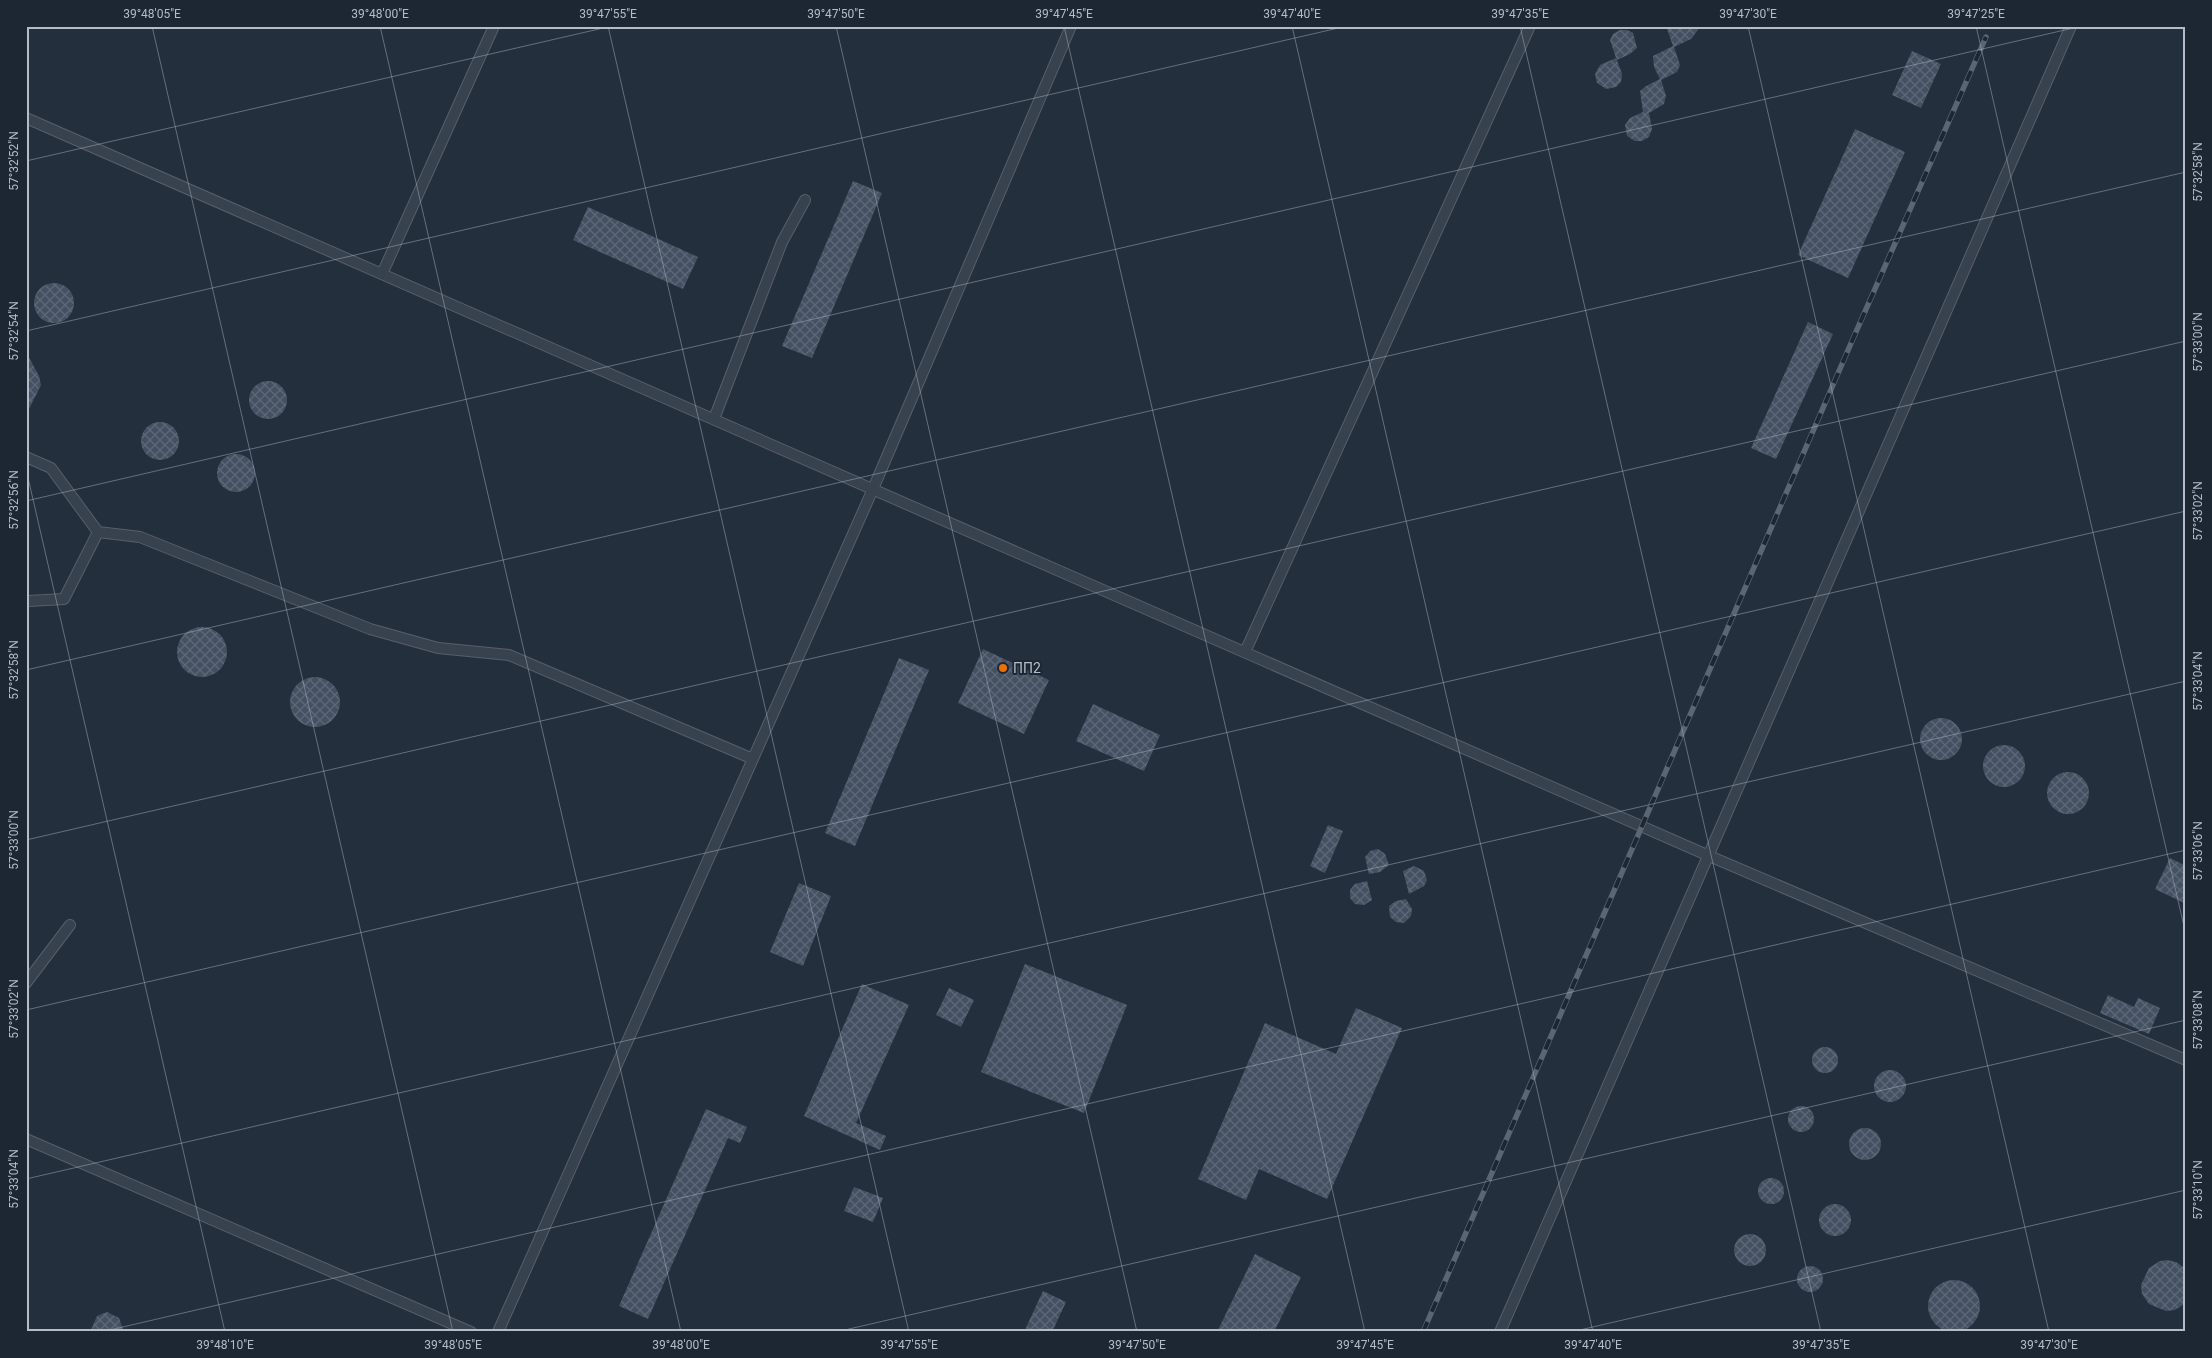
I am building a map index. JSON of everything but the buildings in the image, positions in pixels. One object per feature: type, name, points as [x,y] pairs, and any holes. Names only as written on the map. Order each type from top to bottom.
[{"type":"lane","points":[[382,274],[494,26]]},
{"type":"lane","points":[[498,1332],[873,489],[1071,26]]},
{"type":"lane","points":[[1245,652],[1530,26]]},
{"type":"lane","points":[[1500,1332],[1707,854],[2071,26]]},
{"type":"lane","points":[[26,118],[1707,854],[2186,1060]]},
{"type":"lane","points":[[714,419],[782,242],[805,200]]},
{"type":"lane","points":[[26,456],[51,468],[98,532],[140,536],[370,629],[438,648],[509,655],[753,759]]},
{"type":"lane","points":[[28,601],[64,599],[98,532]]},
{"type":"lane","points":[[26,984],[70,925]]},
{"type":"lane","points":[[26,1139],[471,1332]]},
{"type":"railway","points":[[1423,1332],[1852,341],[1986,37]]},
{"type":"place","name":"ПП2","points":[[1003,668]]}]
